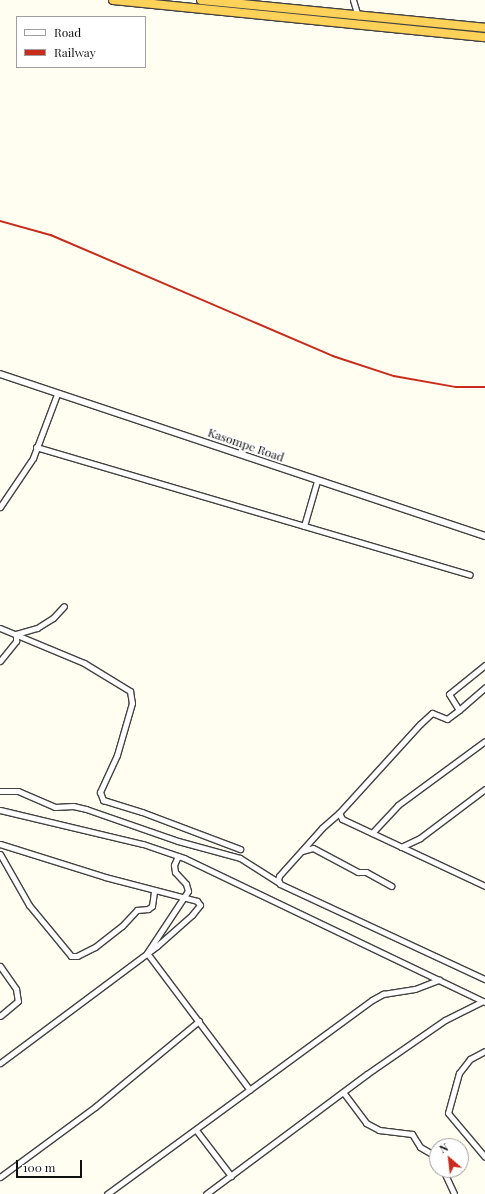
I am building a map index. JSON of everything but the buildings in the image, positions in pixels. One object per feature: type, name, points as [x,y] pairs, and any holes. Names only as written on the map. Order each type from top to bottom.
[{"type":"highway","points":[[113,0],[485,37]]},
{"type":"highway","points":[[200,0],[252,3],[358,16],[485,28]]},
{"type":"street","points":[[353,0],[358,16]]},
{"type":"street","name":"Kasompe Road","points":[[0,374],[485,536]]},
{"type":"street","points":[[0,507],[24,473],[57,394]]},
{"type":"street","points":[[36,447],[470,575]]},
{"type":"street","points":[[304,526],[317,481]]},
{"type":"street","points":[[16,634],[37,628],[53,618],[64,606]]},
{"type":"street","points":[[0,628],[84,663],[126,687],[133,696],[117,755],[100,792],[103,800],[142,812],[240,850]]},
{"type":"street","points":[[0,661],[16,641],[16,634]]},
{"type":"street","points":[[459,710],[449,694],[485,665]]},
{"type":"street","points":[[278,882],[279,876],[420,724],[432,713],[447,719],[485,687]]},
{"type":"street","points":[[372,833],[398,805],[485,741]]},
{"type":"street","points":[[401,847],[420,838],[485,790]]},
{"type":"street","points":[[0,791],[18,791],[55,807],[73,806],[86,809],[178,841],[240,858],[278,882],[350,918],[387,932],[485,979]]},
{"type":"street","points":[[0,810],[143,844],[178,856],[484,1001]]},
{"type":"street","points":[[339,813],[342,819],[485,886]]},
{"type":"street","points":[[0,844],[154,891],[197,901],[200,906],[147,953],[0,1064]]},
{"type":"street","points":[[301,852],[313,848],[358,872],[366,872],[391,886]]},
{"type":"street","points":[[0,854],[29,905],[71,956],[77,956],[95,947],[119,929],[137,910],[152,906],[154,891]]},
{"type":"street","points":[[147,953],[184,897],[188,888],[174,868],[178,856]]},
{"type":"street","points":[[147,953],[250,1090]]},
{"type":"street","points":[[0,966],[12,981],[18,996],[18,1002],[0,1016]]},
{"type":"street","points":[[107,1194],[372,1000],[383,994],[415,989],[439,980]]},
{"type":"street","points":[[206,1194],[343,1092],[445,1020],[484,1001]]},
{"type":"street","points":[[0,1177],[95,1107],[199,1021]]},
{"type":"street","points":[[485,1052],[470,1059],[459,1074],[448,1113],[485,1157]]},
{"type":"street","points":[[343,1092],[366,1123],[379,1130],[412,1134],[420,1147],[429,1152]]},
{"type":"street","points":[[196,1130],[231,1176]]},
{"type":"street","points":[[447,1178],[454,1194]]},
{"type":"railway","points":[[0,221],[51,235],[333,356],[394,376],[456,387],[485,387]]}]
